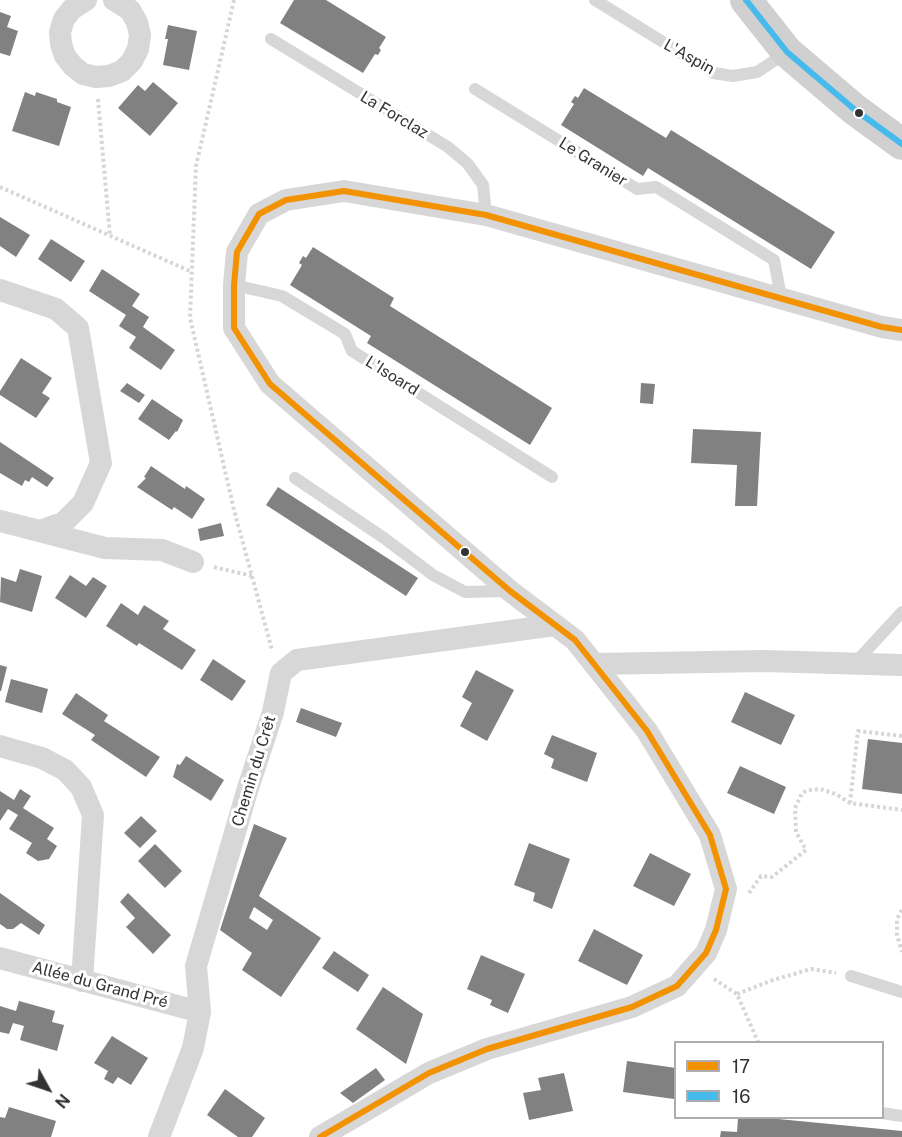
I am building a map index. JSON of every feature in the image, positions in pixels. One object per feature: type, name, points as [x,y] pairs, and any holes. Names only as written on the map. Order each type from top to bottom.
[{"type":"street","points":[[86,0],[72,9],[64,19],[60,32],[61,44],[65,56],[73,66],[84,74],[96,77],[110,76],[122,71],[132,61],[138,49],[140,35],[137,22],[130,10],[118,1]]},
{"type":"street","points":[[746,0],[788,52],[848,103],[902,144]]},
{"type":"street","points":[[320,1137],[438,1069],[487,1049],[632,1007],[677,986],[706,953],[716,930],[726,889],[710,835],[647,730],[575,640],[510,591],[270,384],[234,327],[237,252],[259,214],[286,200],[344,192],[486,215],[882,327],[902,330]]},
{"type":"street","points":[[0,290],[56,309],[78,328],[101,463],[83,503],[63,523],[40,531]]},
{"type":"street","points":[[0,521],[105,548],[162,550],[193,562]]},
{"type":"street","name":"Chemin du Crêt","points":[[159,1137],[193,1048],[200,1012],[196,966],[248,788],[273,712],[282,673],[297,660],[555,625]]},
{"type":"street","points":[[594,663],[765,661],[902,665]]},
{"type":"street","points":[[0,746],[42,758],[65,770],[81,787],[93,815],[82,981]]},
{"type":"street","name":"Allée du Grand Pré","points":[[0,958],[200,1012]]},
{"type":"lane","name":"L'Aspin","points":[[595,0],[713,73],[733,76],[757,72],[788,52]]},
{"type":"lane","name":"La Forclaz","points":[[271,39],[448,147],[468,164],[483,185],[486,215]]},
{"type":"lane","name":"Le Granier","points":[[475,89],[637,189],[656,187],[774,260],[781,297]]},
{"type":"lane","name":"L'Isoard","points":[[234,285],[282,296],[345,334],[352,351],[552,477]]},
{"type":"lane","points":[[295,478],[384,538],[433,575],[465,592],[510,591]]},
{"type":"lane","points":[[855,663],[902,612]]},
{"type":"lane","points":[[851,976],[902,992]]},
{"type":"lane","points":[[884,1113],[902,1116]]},
{"type":"path","points":[[96,77],[110,236]]},
{"type":"path","points":[[0,187],[192,272]]},
{"type":"path","points":[[193,562],[252,576]]},
{"type":"path","points":[[850,803],[858,731],[902,736]]},
{"type":"path","points":[[747,895],[761,876],[772,878],[806,850],[796,832],[795,808],[802,793],[820,789],[836,794],[850,803],[902,810]]},
{"type":"path","points":[[902,910],[897,919],[897,935],[902,952]]},
{"type":"path","points":[[736,994],[811,969]]},
{"type":"path","points":[[720,982],[736,994],[758,1041]]},
{"type":"building","points":[[294,0],[326,0],[386,37],[379,48],[381,50],[378,55],[375,54],[363,73],[280,23]]},
{"type":"building","points":[[0,12],[11,16],[7,27],[18,31],[10,56],[0,53]]},
{"type":"building","points":[[168,25],[197,31],[189,70],[163,65]]},
{"type":"building","points":[[153,82],[178,103],[150,136],[118,108],[138,85],[145,91]]},
{"type":"building","points":[[584,88],[666,138],[671,130],[835,232],[811,269],[648,168],[643,176],[561,125],[574,104],[571,102],[575,96],[578,98]]},
{"type":"building","points":[[25,92],[35,96],[36,92],[57,99],[57,102],[71,107],[59,146],[12,131]]},
{"type":"building","points":[[0,217],[30,235],[16,257],[0,246]]},
{"type":"building","points":[[51,239],[85,261],[71,282],[38,259]]},
{"type":"building","points":[[313,247],[394,298],[390,306],[552,408],[530,445],[367,343],[371,336],[290,285],[302,265],[299,263],[303,256],[306,258]]},
{"type":"building","points":[[102,269],[140,294],[132,306],[149,317],[143,327],[175,350],[161,370],[129,348],[136,337],[119,326],[126,315],[89,291]]},
{"type":"building","points":[[21,358],[52,378],[42,393],[50,398],[36,418],[0,395],[0,391]]},
{"type":"building","points":[[127,383],[145,395],[139,403],[120,391]]},
{"type":"building","points":[[641,383],[655,384],[653,404],[640,403]]},
{"type":"building","points":[[152,399],[183,420],[177,432],[169,440],[138,419]]},
{"type":"building","points":[[693,429],[761,432],[757,506],[735,506],[737,465],[691,463]]},
{"type":"building","points":[[0,442],[54,478],[47,487],[32,477],[29,482],[25,480],[22,486],[0,473]]},
{"type":"building","points":[[151,466],[185,489],[186,486],[205,499],[192,519],[174,507],[172,510],[137,487],[146,478],[144,477]]},
{"type":"building","points":[[278,487],[418,578],[406,596],[266,505]]},
{"type":"building","points":[[221,523],[224,536],[200,541],[198,529]]},
{"type":"building","points":[[20,569],[42,576],[32,612],[0,602],[1,577],[16,582]]},
{"type":"building","points":[[70,575],[86,586],[93,577],[107,586],[86,618],[55,598]]},
{"type":"building","points":[[121,603],[138,615],[144,605],[169,621],[163,629],[196,650],[182,670],[139,643],[137,646],[106,626]]},
{"type":"building","points":[[213,659],[246,681],[232,701],[200,680]]},
{"type":"building","points":[[0,665],[7,667],[1,691],[0,691]]},
{"type":"building","points":[[476,670],[514,690],[487,741],[460,726],[472,703],[462,697]]},
{"type":"building","points":[[11,679],[48,689],[42,713],[5,702]]},
{"type":"building","points":[[745,692],[795,715],[781,745],[731,722]]},
{"type":"building","points":[[76,693],[108,715],[104,721],[160,757],[146,777],[91,740],[95,735],[62,714]]},
{"type":"building","points":[[301,708],[342,723],[336,737],[296,722]]},
{"type":"building","points":[[552,735],[597,753],[587,782],[551,768],[554,759],[544,754]]},
{"type":"building","points":[[868,739],[902,743],[902,794],[862,789]]},
{"type":"building","points":[[186,756],[224,780],[211,801],[173,777],[177,764],[180,765]]},
{"type":"building","points":[[740,766],[786,787],[774,814],[727,793]]},
{"type":"building","points":[[20,789],[31,796],[23,808],[54,828],[47,839],[57,846],[49,859],[38,861],[26,853],[32,843],[9,829],[18,815],[8,809],[0,821],[0,791],[14,800]]},
{"type":"building","points":[[141,816],[157,831],[140,848],[124,833]]},
{"type":"building","points":[[254,824],[287,838],[259,896],[321,938],[281,997],[242,970],[252,953],[220,930]],"holes":[[[254,907],[273,920],[267,930],[249,918]]]},
{"type":"building","points":[[529,843],[570,859],[552,909],[533,901],[535,893],[514,885]]},
{"type":"building","points":[[155,844],[182,871],[165,888],[138,861]]},
{"type":"building","points":[[650,853],[691,874],[674,906],[633,886]]},
{"type":"building","points":[[0,893],[45,925],[39,935],[21,923],[13,929],[7,929],[0,924]]},
{"type":"building","points":[[128,893],[171,935],[153,954],[126,927],[135,918],[120,902]]},
{"type":"building","points":[[594,929],[643,955],[627,985],[578,961]]},
{"type":"building","points":[[334,951],[369,975],[358,992],[322,968]]},
{"type":"building","points":[[481,955],[525,974],[508,1013],[490,1005],[492,1000],[467,989]]},
{"type":"building","points":[[383,987],[423,1014],[406,1064],[356,1029]]},
{"type":"building","points":[[19,1001],[55,1011],[52,1022],[64,1025],[57,1051],[20,1040],[24,1026],[13,1023],[9,1034],[0,1032],[0,1006],[16,1011]]},
{"type":"building","points":[[112,1036],[148,1058],[131,1085],[118,1077],[113,1084],[104,1079],[108,1071],[94,1063]]},
{"type":"building","points":[[627,1061],[674,1068],[674,1099],[623,1092]]},
{"type":"building","points":[[376,1068],[385,1080],[353,1103],[340,1093]]},
{"type":"building","points":[[564,1073],[573,1111],[529,1120],[523,1093],[541,1090],[538,1078]]},
{"type":"building","points":[[225,1089],[265,1118],[252,1137],[238,1137],[207,1115]]},
{"type":"building","points":[[9,1107],[56,1121],[51,1137],[0,1137],[0,1117],[5,1118]]},
{"type":"building","points":[[738,1119],[778,1119],[902,1131],[902,1137],[720,1137],[721,1131],[737,1132]]},
{"type":"transit line","name":"16","points":[[746,0],[787,52],[854,109],[902,144]]},
{"type":"transit line","name":"17","points":[[320,1137],[429,1073],[487,1049],[632,1007],[677,986],[706,953],[716,930],[726,889],[710,835],[647,731],[575,640],[510,591],[270,384],[234,328],[237,252],[259,214],[286,200],[344,191],[486,215],[882,327],[902,330]]}]
